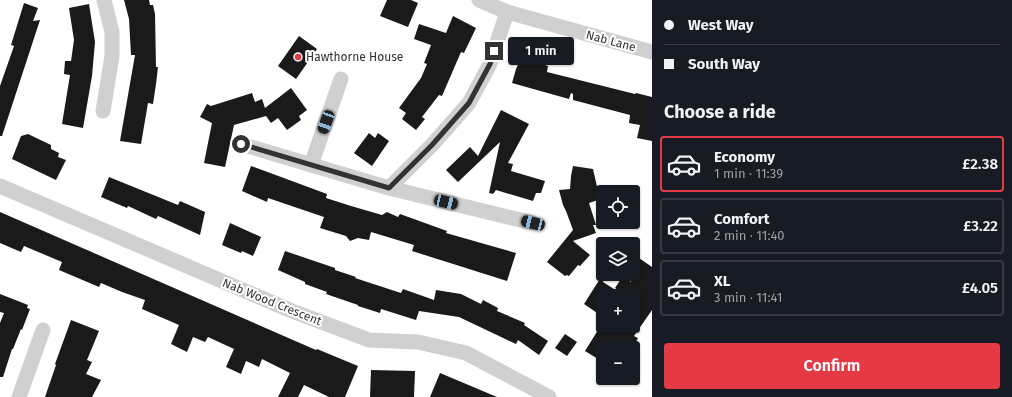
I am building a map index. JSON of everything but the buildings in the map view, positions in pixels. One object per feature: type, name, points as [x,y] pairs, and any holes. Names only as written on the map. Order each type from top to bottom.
[{"type":"street","points":[[103,111],[112,56],[112,32],[104,0]]},
{"type":"street","name":"Nab Lane","points":[[479,0],[506,12],[652,52]]},
{"type":"street","points":[[389,188],[432,145],[469,103],[490,64],[506,12]]},
{"type":"street","points":[[311,165],[341,79]]},
{"type":"street","points":[[241,144],[389,188],[533,223]]},
{"type":"street","name":"Nab Wood Crescent","points":[[0,186],[299,314],[369,340],[418,342],[466,353],[548,397]]},
{"type":"street","points":[[19,397],[43,330]]},
{"type":"place","name":"Hawthorne House","points":[[298,57]]},
{"type":"route","points":[[241,144],[389,188],[432,145],[469,103],[490,64],[494,51]]}]
